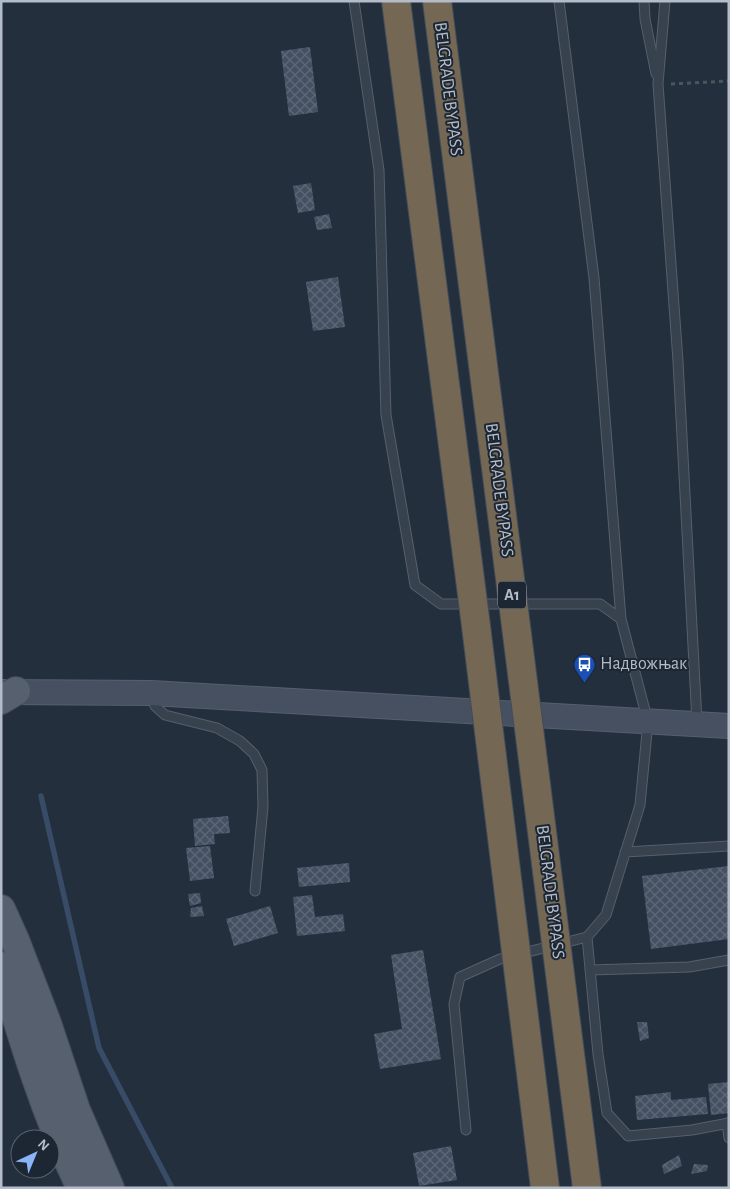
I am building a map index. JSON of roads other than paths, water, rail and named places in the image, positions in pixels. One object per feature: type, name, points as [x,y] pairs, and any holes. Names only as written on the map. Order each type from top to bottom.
[{"type":"highway","name":"A1","points":[[396,1],[545,1188]]},
{"type":"highway","name":"BELGRADE BYPASS","points":[[437,1],[587,1188]]},
{"type":"main road","points":[[1,909],[40,1004],[76,1110],[110,1188]]},
{"type":"main road","points":[[1,966],[22,1037],[44,1099],[81,1188]]},
{"type":"street","points":[[6,694],[151,693],[729,726]]},
{"type":"lane","points":[[354,1],[379,170],[386,415],[415,586],[440,604],[600,604],[621,619]]},
{"type":"lane","points":[[466,1130],[454,1004],[460,977],[500,959],[587,937],[606,915],[640,805],[648,722],[621,619],[594,278],[559,1]]},
{"type":"lane","points":[[644,1],[644,19],[658,84],[678,361],[698,725]]},
{"type":"lane","points":[[658,84],[665,1]]},
{"type":"lane","points":[[151,693],[154,706],[165,715],[217,728],[240,741],[254,754],[262,770],[263,807],[255,891]]},
{"type":"lane","points":[[626,852],[729,846]]},
{"type":"lane","points":[[587,937],[598,1054],[607,1113],[628,1136],[692,1130],[728,1123],[729,1138]]},
{"type":"lane","points":[[590,970],[688,967],[729,960]]},
{"type":"waterway","points":[[41,796],[99,1048],[172,1188]]},
{"type":"place","name":"Надвожњак","points":[[584,683]]}]
